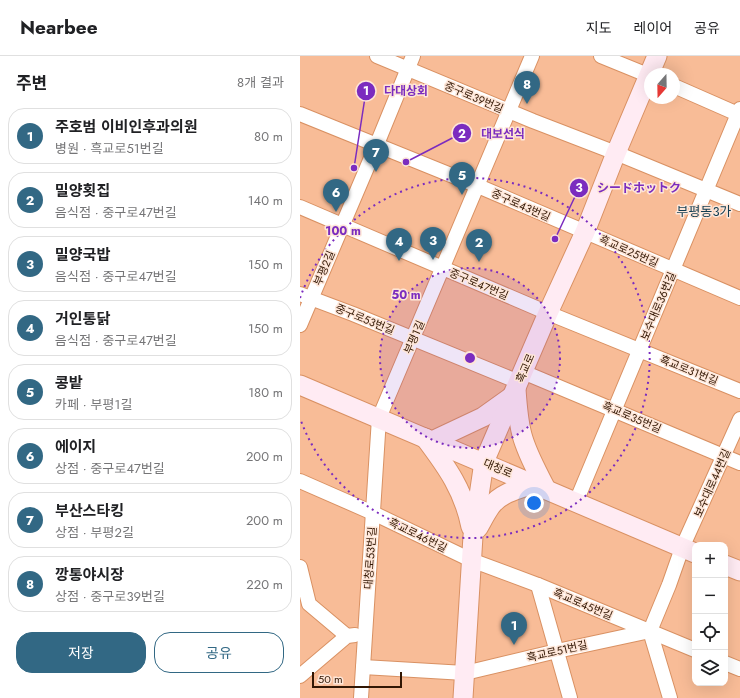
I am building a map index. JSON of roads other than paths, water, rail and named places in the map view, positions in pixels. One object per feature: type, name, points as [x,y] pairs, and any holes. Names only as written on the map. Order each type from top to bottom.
[{"type":"main road","name":"흑교로","points":[[652,68],[657,56]]},
{"type":"main road","name":"흑교로","points":[[464,698],[473,536],[484,462],[548,313],[586,232],[616,153],[644,88]]},
{"type":"main road","name":"대청로","points":[[300,385],[689,550]]},
{"type":"main road","points":[[473,536],[462,495],[429,439],[483,417],[517,385]]},
{"type":"main road","points":[[473,536],[492,506],[507,493],[539,486],[522,435],[518,409],[517,385]]},
{"type":"main road","points":[[728,566],[740,571]]},
{"type":"street","name":"중구로39번길","points":[[377,56],[410,62],[509,111],[740,204]]},
{"type":"street","name":"부평1길","points":[[379,418],[532,56]]},
{"type":"street","points":[[601,56],[644,74]]},
{"type":"street","name":"부평2길","points":[[300,325],[306,296],[342,226],[410,62]]},
{"type":"street","points":[[680,88],[739,113]]},
{"type":"street","name":"보수대로36번길","points":[[576,502],[739,113]]},
{"type":"street","name":"중구로43번길","points":[[300,114],[377,144],[586,232]]},
{"type":"street","name":"중구로47번길","points":[[300,207],[548,313]]},
{"type":"street","name":"흑교로25번길","points":[[586,232],[740,298]]},
{"type":"street","name":"중구로53번길","points":[[306,296],[413,339],[517,385]]},
{"type":"street","name":"흑교로31번길","points":[[548,313],[740,391]]},
{"type":"street","name":"흑교로35번길","points":[[517,385],[614,410],[740,463]]},
{"type":"street","name":"대청로53번길","points":[[361,698],[379,418]]},
{"type":"street","name":"보수대로44번길","points":[[650,631],[669,584],[689,550],[724,456],[740,418]]},
{"type":"street","name":"흑교로46번길","points":[[300,481],[373,513],[471,560]]},
{"type":"street","name":"흑교로45번길","points":[[471,560],[538,585],[692,649]]},
{"type":"street","points":[[300,567],[309,604],[346,636]]},
{"type":"street","points":[[538,585],[570,698]]},
{"type":"street","points":[[650,631],[670,698]]},
{"type":"street","name":"흑교로51번길","points":[[363,667],[465,673],[650,631]]},
{"type":"street","points":[[300,676],[346,636],[365,633]]},
{"type":"street","points":[[728,664],[740,669]]},
{"type":"place","name":"깡통야시장","points":[[527,104]]},
{"type":"place","name":"대보선식","points":[[406,162]]},
{"type":"place","name":"다대상회","points":[[354,168]]},
{"type":"place","name":"부산스타킹","points":[[376,172]]},
{"type":"place","name":"콩밭","points":[[462,195]]},
{"type":"place","name":"에이지","points":[[336,212]]},
{"type":"place","name":"シードホットク","points":[[555,239]]},
{"type":"place","name":"밀양국밥","points":[[433,260]]},
{"type":"place","name":"거인통닭","points":[[399,261]]},
{"type":"place","name":"밀양횟집","points":[[479,262]]},
{"type":"place","name":"주호범 이비인후과의원","points":[[514,645]]},
{"type":"district","name":"부평동3가","points":[[704,211]]}]
